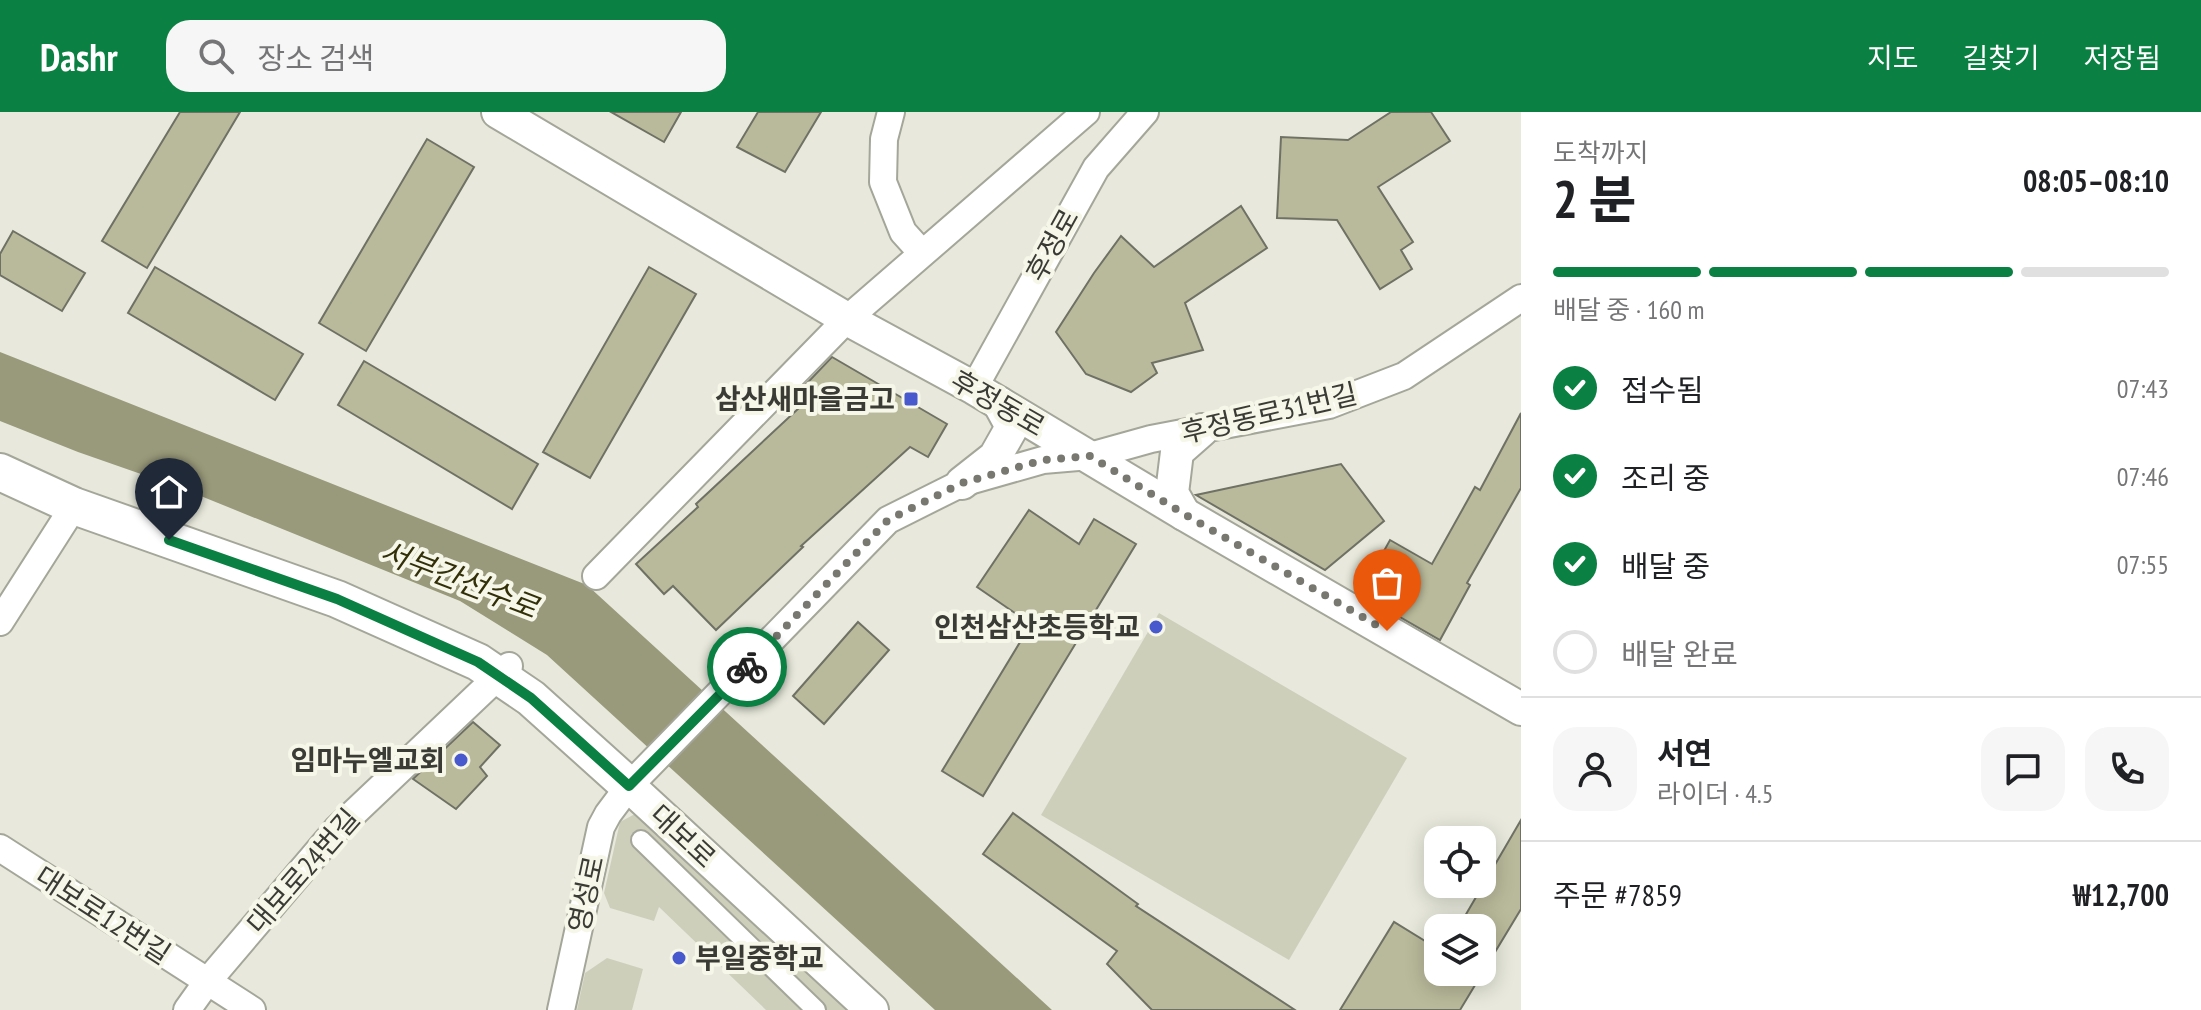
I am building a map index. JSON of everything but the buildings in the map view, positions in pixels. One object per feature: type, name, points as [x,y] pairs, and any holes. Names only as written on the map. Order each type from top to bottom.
[{"type":"main road","name":"대보로","points":[[0,472],[74,506],[337,599],[478,662],[503,670],[629,786]]},
{"type":"street","name":"후정동로","points":[[498,112],[847,319],[986,395],[1184,514],[1521,709]]},
{"type":"street","points":[[891,112],[884,139],[883,182],[903,232],[922,253]]},
{"type":"street","points":[[596,576],[847,319],[1086,112]]},
{"type":"street","name":"후정로","points":[[986,395],[1096,168],[1145,112]]},
{"type":"street","name":"후정동로31번길","points":[[748,666],[888,520],[962,483],[1043,460],[1090,456],[1151,439],[1329,405],[1404,376],[1521,298]]},
{"type":"street","points":[[962,483],[995,457],[1012,427],[986,395]]},
{"type":"street","points":[[1184,514],[1172,493],[1177,452],[1202,430]]},
{"type":"street","points":[[0,622],[74,506]]},
{"type":"street","name":"영성로","points":[[561,1010],[601,827],[608,814],[629,786],[748,666]]},
{"type":"street","name":"대보로24번길","points":[[187,1010],[207,982],[337,829],[503,670]]},
{"type":"street","name":"대보로","points":[[629,786],[872,1010]]},
{"type":"street","points":[[641,840],[816,1010]]},
{"type":"street","name":"대보로12번길","points":[[0,848],[207,982]]},
{"type":"street","points":[[207,982],[252,1010]]},
{"type":"shaded area","points":[[1159,613],[1407,758],[1289,960],[1041,815]]},
{"type":"shaded area","points":[[646,808],[857,1010],[766,1010],[659,907],[654,921],[610,908],[604,893],[620,822]]},
{"type":"shaded area","points":[[607,958],[643,969],[632,1010],[577,1010],[585,973]]},
{"type":"water","name":"서부간선수로","points":[[0,352],[587,585],[1052,1010],[935,1010],[547,655],[460,601],[181,488],[0,421]]},
{"type":"way so far","points":[[747,667],[888,520],[962,483],[1043,460],[1090,456],[1387,631]]},
{"type":"place","name":"삼산새마을금고","points":[[911,399]]},
{"type":"place","name":"인천삼산초등학교","points":[[1156,627]]},
{"type":"place","name":"임마누엘교회","points":[[461,760]]},
{"type":"place","name":"부일중학교","points":[[679,958]]},
{"type":"route","points":[[169,540],[337,599],[478,662],[531,698],[629,786],[747,667]]}]
